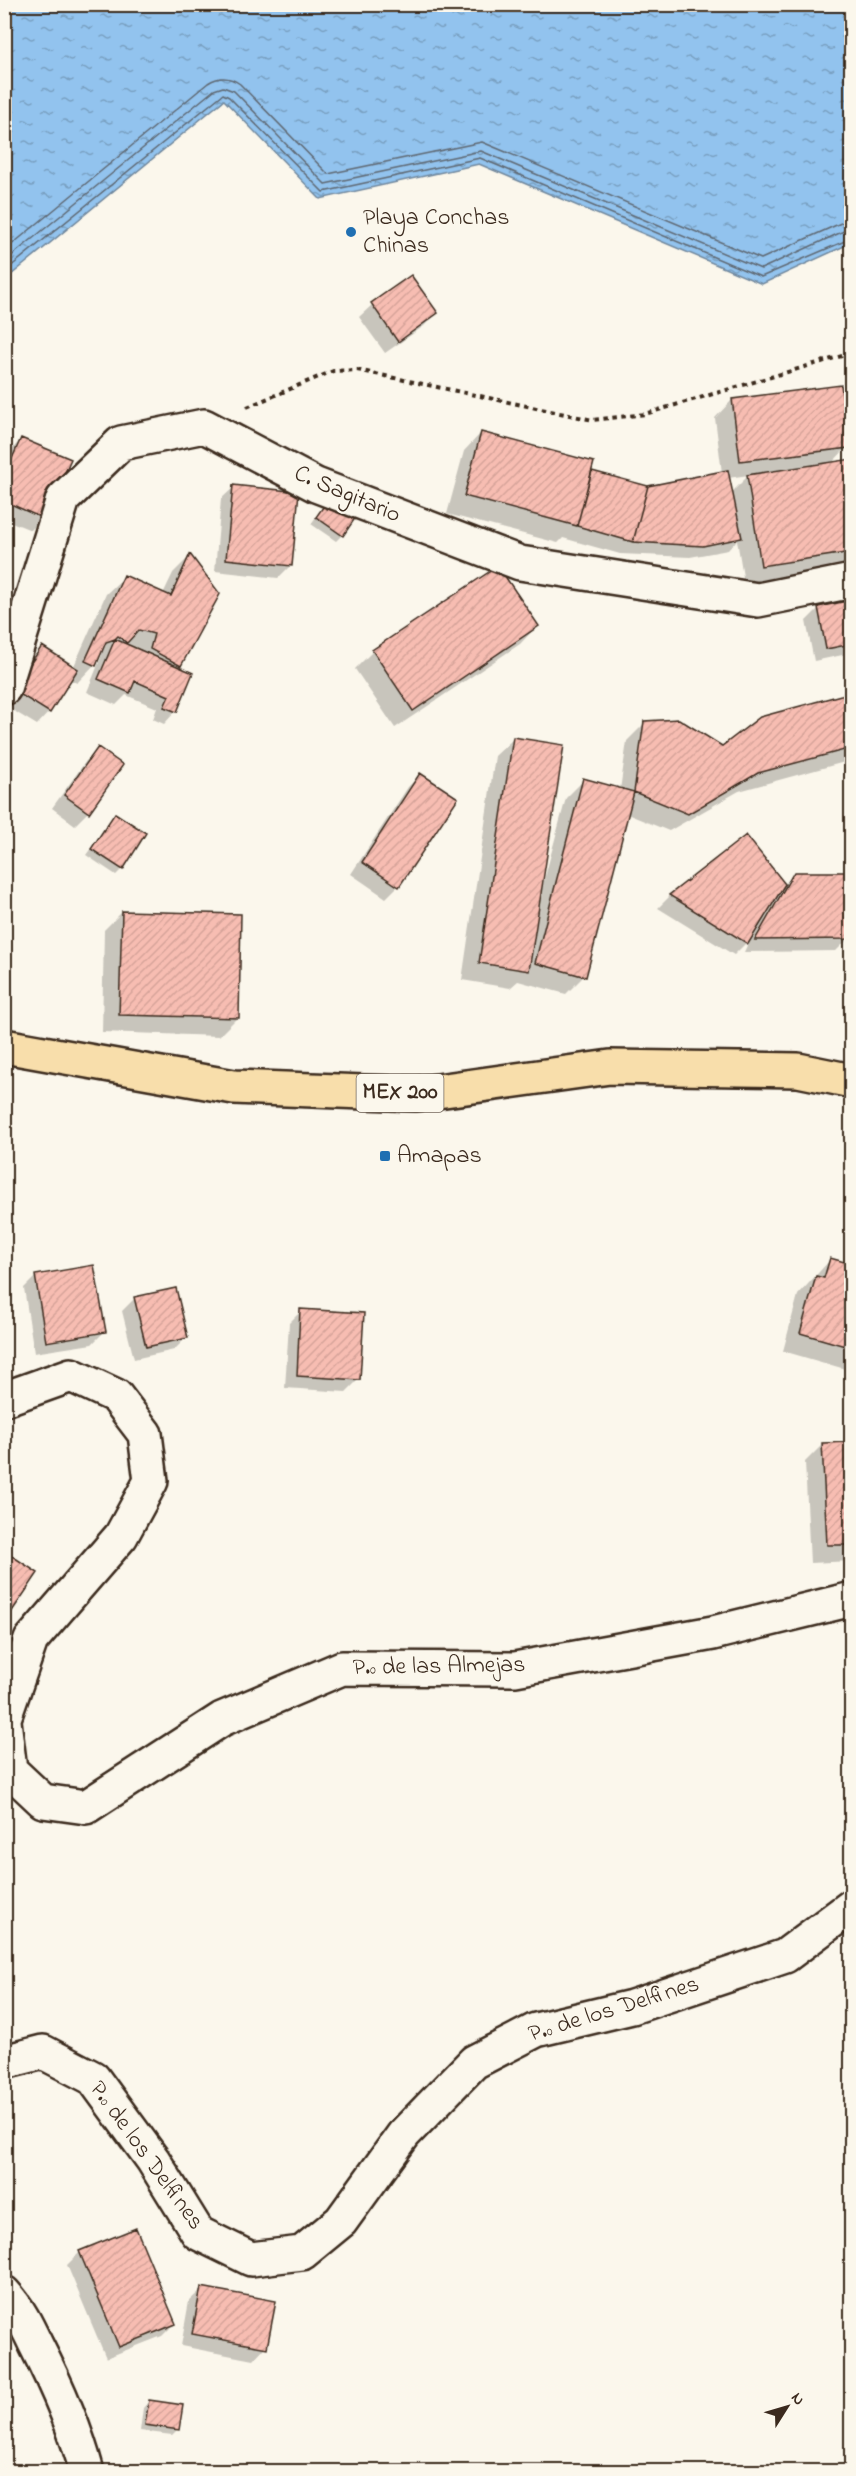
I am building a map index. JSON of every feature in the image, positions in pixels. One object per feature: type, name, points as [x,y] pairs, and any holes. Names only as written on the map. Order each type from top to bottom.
[{"type":"highway","name":"MEX 200","points":[[4,1046],[234,1087],[257,1088],[416,1094],[610,1067],[798,1070],[852,1081]]},
{"type":"street","name":"C. Sagitario","points":[[204,426],[316,485],[519,563],[758,600],[852,581]]},
{"type":"street","points":[[4,688],[63,499],[121,443],[204,426]]},
{"type":"street","name":"P.º de las Almejas","points":[[4,1399],[71,1375],[116,1396],[145,1434],[151,1481],[121,1536],[31,1640],[4,1720],[10,1770],[43,1801],[86,1807],[222,1719],[342,1668],[514,1670],[713,1633],[852,1599]]},
{"type":"street","name":"P.º de los Delfines","points":[[4,2062],[43,2052],[93,2078],[153,2160],[198,2233],[251,2259],[302,2253],[341,2221],[404,2134],[474,2062],[537,2030],[632,2007],[784,1956],[852,1906]]},
{"type":"street","points":[[4,2293],[17,2307],[46,2366],[76,2433],[87,2472]]},
{"type":"path","points":[[204,426],[333,372],[357,370],[593,420],[645,414],[852,354]]},
{"type":"water","points":[[5,4],[851,5],[851,243],[762,284],[479,164],[320,199],[224,100],[5,280]]},
{"type":"building","points":[[411,275],[438,313],[398,342],[371,303]]},
{"type":"building","points":[[841,385],[849,448],[740,461],[732,399]]},
{"type":"building","points":[[481,432],[594,462],[577,526],[464,496]]},
{"type":"building","points":[[21,438],[71,459],[44,519],[4,501],[4,477]]},
{"type":"building","points":[[852,459],[852,552],[761,566],[747,475]]},
{"type":"building","points":[[728,470],[742,538],[703,546],[633,542],[648,486]]},
{"type":"building","points":[[592,471],[648,486],[633,542],[577,526]]},
{"type":"building","points":[[233,485],[299,492],[292,566],[226,559]]},
{"type":"building","points":[[333,493],[360,511],[343,536],[316,517]]},
{"type":"building","points":[[190,554],[220,594],[181,666],[150,649],[154,634],[139,630],[127,643],[118,636],[106,642],[96,666],[85,661],[124,575],[171,596]]},
{"type":"building","points":[[498,566],[539,626],[413,711],[372,650]]},
{"type":"building","points":[[852,600],[852,644],[826,649],[818,607]]},
{"type":"building","points":[[115,639],[193,673],[177,712],[164,707],[169,696],[135,681],[130,693],[98,679]]},
{"type":"building","points":[[42,646],[78,669],[50,713],[13,690]]},
{"type":"building","points":[[852,692],[852,748],[758,773],[688,814],[634,792],[644,721],[679,719],[722,746],[760,717]]},
{"type":"building","points":[[513,737],[564,745],[529,971],[479,963]]},
{"type":"building","points":[[98,747],[123,765],[89,813],[64,795]]},
{"type":"building","points":[[420,773],[458,798],[399,887],[362,862]]},
{"type":"building","points":[[583,778],[634,792],[586,977],[535,963]]},
{"type":"building","points":[[115,813],[146,833],[123,870],[91,849]]},
{"type":"building","points":[[746,835],[785,884],[748,944],[669,895]]},
{"type":"building","points":[[794,872],[849,872],[850,939],[755,940]]},
{"type":"building","points":[[122,911],[241,914],[239,1018],[119,1015]]},
{"type":"building","points":[[830,1258],[852,1264],[852,1348],[800,1333],[816,1276],[824,1278]]},
{"type":"building","points":[[94,1265],[106,1332],[46,1342],[35,1275]]},
{"type":"building","points":[[176,1288],[188,1338],[146,1347],[134,1297]]},
{"type":"building","points":[[300,1309],[364,1313],[360,1380],[297,1376]]},
{"type":"building","points":[[852,1442],[852,1545],[827,1545],[822,1443]]},
{"type":"building","points":[[9,1554],[38,1573],[4,1623],[4,1560]]},
{"type":"building","points":[[136,2228],[176,2324],[119,2347],[79,2251]]},
{"type":"building","points":[[201,2287],[276,2301],[267,2348],[192,2334]]},
{"type":"building","points":[[149,2400],[183,2405],[179,2430],[145,2425]]},
{"type":"place","name":"Playa Conchas Chinas","points":[[351,232]]},
{"type":"place","name":"Amapas","points":[[385,1156]]}]
